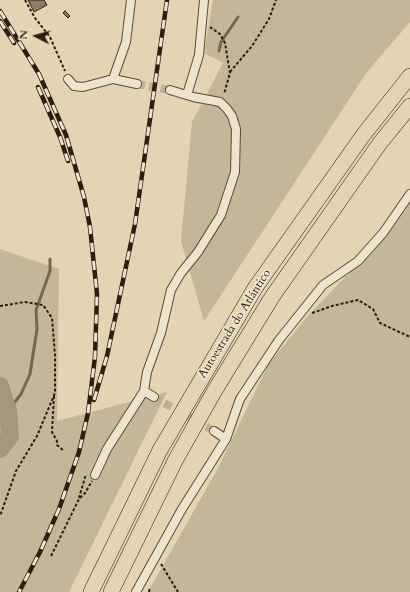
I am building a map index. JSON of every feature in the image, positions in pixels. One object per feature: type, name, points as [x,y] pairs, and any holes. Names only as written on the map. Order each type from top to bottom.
[{"type":"highway","name":"Autoestrada do Atlántico","points":[[91,592],[160,450],[255,288],[364,134],[410,76]]},
{"type":"highway","name":"Autoestrada do Atlántico","points":[[111,592],[176,459],[215,390],[272,297],[380,143],[410,106]]},
{"type":"street","points":[[113,79],[126,42],[132,0]]},
{"type":"street","points":[[190,96],[199,55],[203,25],[204,0]]},
{"type":"street","points":[[68,79],[74,86],[83,87],[113,79],[137,84]]},
{"type":"street","points":[[95,475],[107,449],[144,391],[147,372],[161,333],[171,290],[178,277],[198,252],[221,214],[235,172],[236,129],[232,116],[220,102],[170,90]]},
{"type":"street","points":[[136,592],[182,509],[226,439],[240,399],[256,372],[279,340],[323,285],[358,261],[383,233],[410,194]]},
{"type":"street","points":[[144,391],[154,397]]},
{"type":"street","points":[[214,432],[226,439]]},
{"type":"path","points":[[25,0],[35,18],[50,37],[68,79]]},
{"type":"path","points":[[230,73],[252,46],[269,19],[276,0]]},
{"type":"path","points":[[203,25],[220,34],[225,43],[230,73],[225,92],[220,102]]},
{"type":"path","points":[[300,315],[311,314],[332,306],[358,300],[373,309],[380,323],[410,337]]},
{"type":"path","points":[[0,306],[34,302],[43,305],[52,318],[55,355],[52,432],[57,440],[57,445],[64,451]]},
{"type":"path","points":[[0,516],[16,471],[37,436],[54,393]]},
{"type":"path","points":[[51,556],[78,499],[80,489],[88,470]]},
{"type":"path","points":[[78,499],[85,493],[95,475]]},
{"type":"path","points":[[156,556],[178,592]]},
{"type":"shaded area","points":[[213,0],[410,0],[410,22],[367,72],[204,321],[181,241],[192,122],[223,63],[204,53]]},
{"type":"shaded area","points":[[410,203],[410,592],[148,592],[218,468],[268,365],[305,319],[397,222]]},
{"type":"shaded area","points":[[0,249],[59,269],[57,421],[167,392],[69,592],[0,592]]},
{"type":"building","points":[[28,0],[44,0],[47,5],[34,12]]},
{"type":"building","points":[[65,11],[70,16],[68,18],[63,13]]},
{"type":"waterway","points":[[219,51],[221,42],[238,17]]},
{"type":"waterway","points":[[8,411],[21,394],[30,374],[37,329],[36,310],[50,271],[50,259]]},
{"type":"waterway","points":[[0,386],[8,411],[10,436],[0,449]]},
{"type":"tunnel","points":[[137,84],[170,90]]},
{"type":"tunnel","points":[[154,397],[214,431]]},
{"type":"railway","points":[[94,400],[107,356],[135,224],[167,0]]},
{"type":"railway","points":[[0,11],[39,74],[66,135],[84,197],[90,227],[97,294],[95,357],[88,413],[79,452],[59,509],[40,552],[19,592]]},
{"type":"railway","points":[[0,21],[14,43]]},
{"type":"railway","points":[[38,87],[60,137],[68,161]]}]
